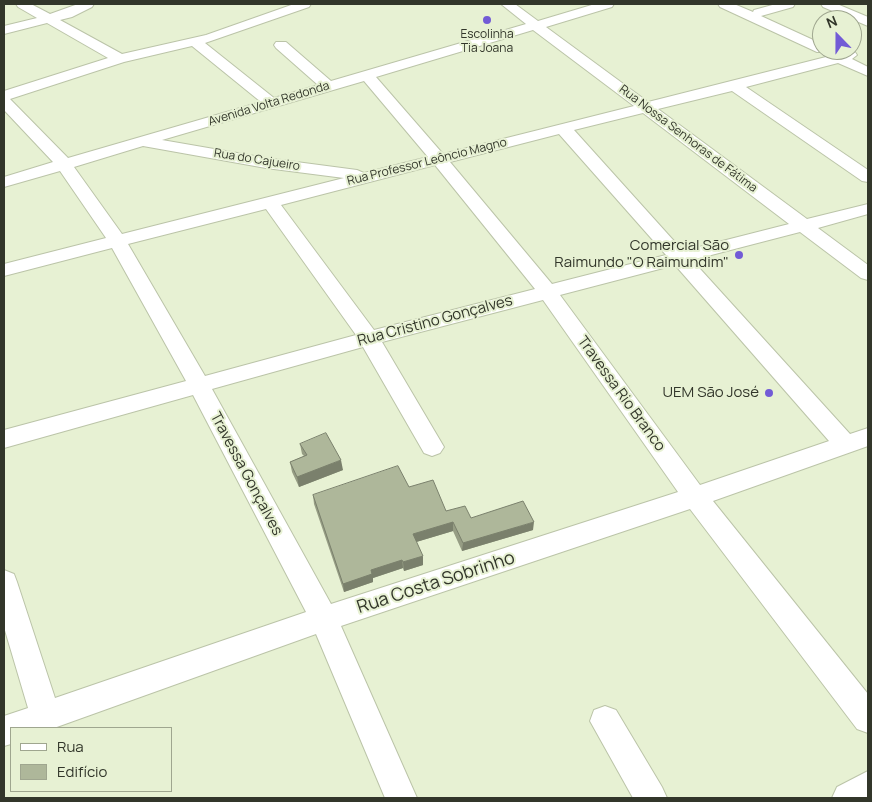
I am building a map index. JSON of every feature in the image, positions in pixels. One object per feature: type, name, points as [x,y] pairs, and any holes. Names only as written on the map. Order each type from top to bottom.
[{"type":"street","points":[[22,4],[120,59]]},
{"type":"street","points":[[4,30],[76,11],[88,4]]},
{"type":"street","points":[[4,96],[120,59],[195,42],[305,4]]},
{"type":"street","name":"Rua Nossa Senhoras de Fátima","points":[[507,4],[868,274]]},
{"type":"street","name":"Avenida Volta Redonda","points":[[4,182],[608,4]]},
{"type":"street","name":"Avenida Volta Redonda","points":[[535,26],[618,4]]},
{"type":"street","points":[[724,4],[812,45]]},
{"type":"street","points":[[738,4],[812,37]]},
{"type":"street","points":[[759,13],[789,4]]},
{"type":"street","points":[[827,4],[868,22]]},
{"type":"street","points":[[195,42],[272,103]]},
{"type":"street","points":[[282,45],[328,86]]},
{"type":"street","name":"Rua Professor Leôncio Magno","points":[[4,270],[734,86],[823,60]]},
{"type":"street","points":[[851,60],[868,72]]},
{"type":"street","name":"Travessa Rio Branco","points":[[367,75],[440,160],[547,291],[695,497],[868,718]]},
{"type":"street","points":[[734,86],[868,177]]},
{"type":"street","name":"Travessa Gonçalves","points":[[4,101],[65,165],[118,241],[198,385],[324,620],[401,798]]},
{"type":"street","points":[[563,128],[680,258],[857,441]]},
{"type":"street","name":"Rua do Cajueiro","points":[[143,142],[266,163],[372,176]]},
{"type":"street","points":[[270,202],[369,338],[432,447]]},
{"type":"street","name":"Rua Cristino Gonçalves","points":[[4,439],[369,338],[868,209]]},
{"type":"street","name":"Rua Costa Sobrinho","points":[[12,727],[857,441]]},
{"type":"street","points":[[4,582],[45,715]]},
{"type":"street","points":[[606,721],[651,798]]},
{"type":"street","points":[[848,798],[868,787]]},
{"type":"building","points":[[326,433],[341,460],[297,477],[290,462],[307,455],[300,444]]},
{"type":"building","points":[[398,466],[409,487],[433,480],[446,511],[465,506],[471,518],[523,501],[534,522],[463,543],[453,522],[413,534],[423,556],[403,562],[402,560],[371,570],[372,574],[343,584],[313,495]]},
{"type":"place","name":"Escolinha Tia Joana","points":[[487,20]]},
{"type":"place","name":"Comercial São Raimundo \"O Raimundim\"","points":[[739,255]]},
{"type":"place","name":"UEM São José","points":[[769,393]]}]
